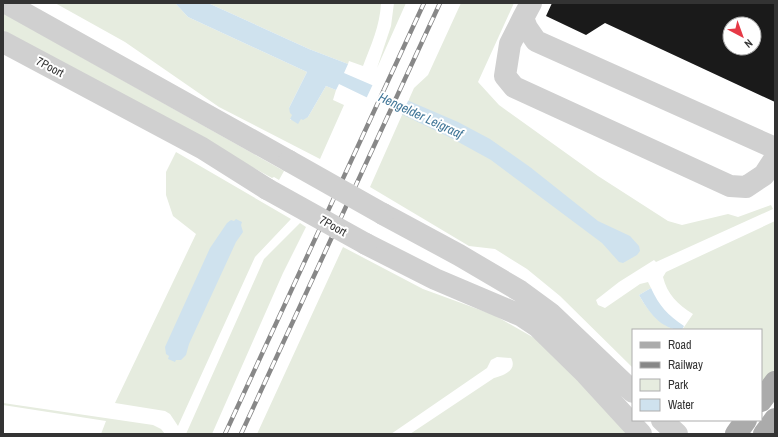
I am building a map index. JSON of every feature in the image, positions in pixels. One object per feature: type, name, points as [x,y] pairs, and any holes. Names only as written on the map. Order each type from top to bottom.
[{"type":"main road","points":[[762,400],[775,382]]},
{"type":"main road","points":[[764,434],[775,419]]},
{"type":"main road","points":[[736,434],[745,421]]},
{"type":"street","points":[[6,3],[383,214],[459,254],[520,291],[550,313],[632,391]]},
{"type":"street","points":[[527,11],[527,28],[536,41],[775,148]]},
{"type":"street","points":[[527,11],[510,44],[505,76],[514,87],[730,186],[746,187],[764,175],[775,158]]},
{"type":"street","name":"7Poort","points":[[3,42],[202,148],[267,189],[366,244],[435,279],[522,316],[537,326],[641,434]]},
{"type":"street","points":[[663,421],[677,434]]},
{"type":"green space","points":[[55,3],[175,3],[188,17],[307,72],[289,108],[293,115],[290,120],[308,117],[326,86],[336,90],[333,100],[344,105],[320,159],[219,107],[125,42]]},
{"type":"green space","points":[[208,3],[381,3],[377,28],[363,66],[349,61],[348,64],[309,49]]},
{"type":"green space","points":[[394,3],[406,3],[377,68],[391,26]]},
{"type":"green space","points":[[461,3],[514,3],[478,82],[499,105],[598,176],[668,221],[682,225],[728,214],[738,217],[771,205],[773,209],[656,262],[654,260],[619,282],[596,300],[598,305],[605,308],[640,284],[648,282],[651,288],[639,295],[658,320],[673,329],[632,329],[632,367],[560,296],[527,269],[495,249],[469,246],[370,187],[414,88],[428,75]]},
{"type":"green space","points":[[3,13],[284,171],[279,180],[274,177],[272,178],[3,30]]},
{"type":"green space","points":[[176,152],[291,219],[255,257],[178,426],[170,414],[165,411],[115,403],[196,234],[173,216],[166,195],[166,172]]},
{"type":"green space","points":[[775,221],[775,369],[762,386],[762,329],[683,329],[693,314],[683,307],[670,294],[663,277],[666,272]]},
{"type":"green space","points":[[300,223],[306,227],[283,273],[212,434],[186,434],[264,259]]},
{"type":"green space","points":[[343,247],[423,289],[494,315],[550,347],[632,434],[410,434],[494,378],[508,372],[513,366],[511,358],[497,357],[491,360],[487,368],[391,434],[257,434]]},
{"type":"green space","points":[[3,403],[153,425],[161,429],[165,434],[101,434],[106,421],[3,405]]},
{"type":"water","name":"Hengelder Leigraaf","points":[[175,3],[208,3],[309,49],[348,64],[344,73],[458,122],[490,139],[530,167],[598,221],[630,236],[639,246],[640,251],[637,255],[623,263],[619,262],[602,243],[491,160],[451,138],[339,84],[336,90],[326,86],[308,117],[303,120],[301,119],[298,124],[290,119],[292,115],[289,108],[307,72],[188,17]]},
{"type":"water","points":[[236,219],[242,222],[241,225],[243,232],[236,242],[189,344],[186,355],[181,360],[176,360],[175,362],[168,359],[169,356],[166,354],[165,347],[210,248],[227,223]]},
{"type":"water","points":[[651,288],[664,310],[684,326],[682,329],[674,329],[662,323],[651,313],[639,295]]},
{"type":"pier","points":[[373,84],[409,99],[400,117],[366,99]]},
{"type":"building","points":[[552,3],[775,3],[775,102],[605,23],[586,35],[546,16]]},
{"type":"railway","points":[[225,434],[424,3]]},
{"type":"railway","points":[[241,434],[440,3]]}]
